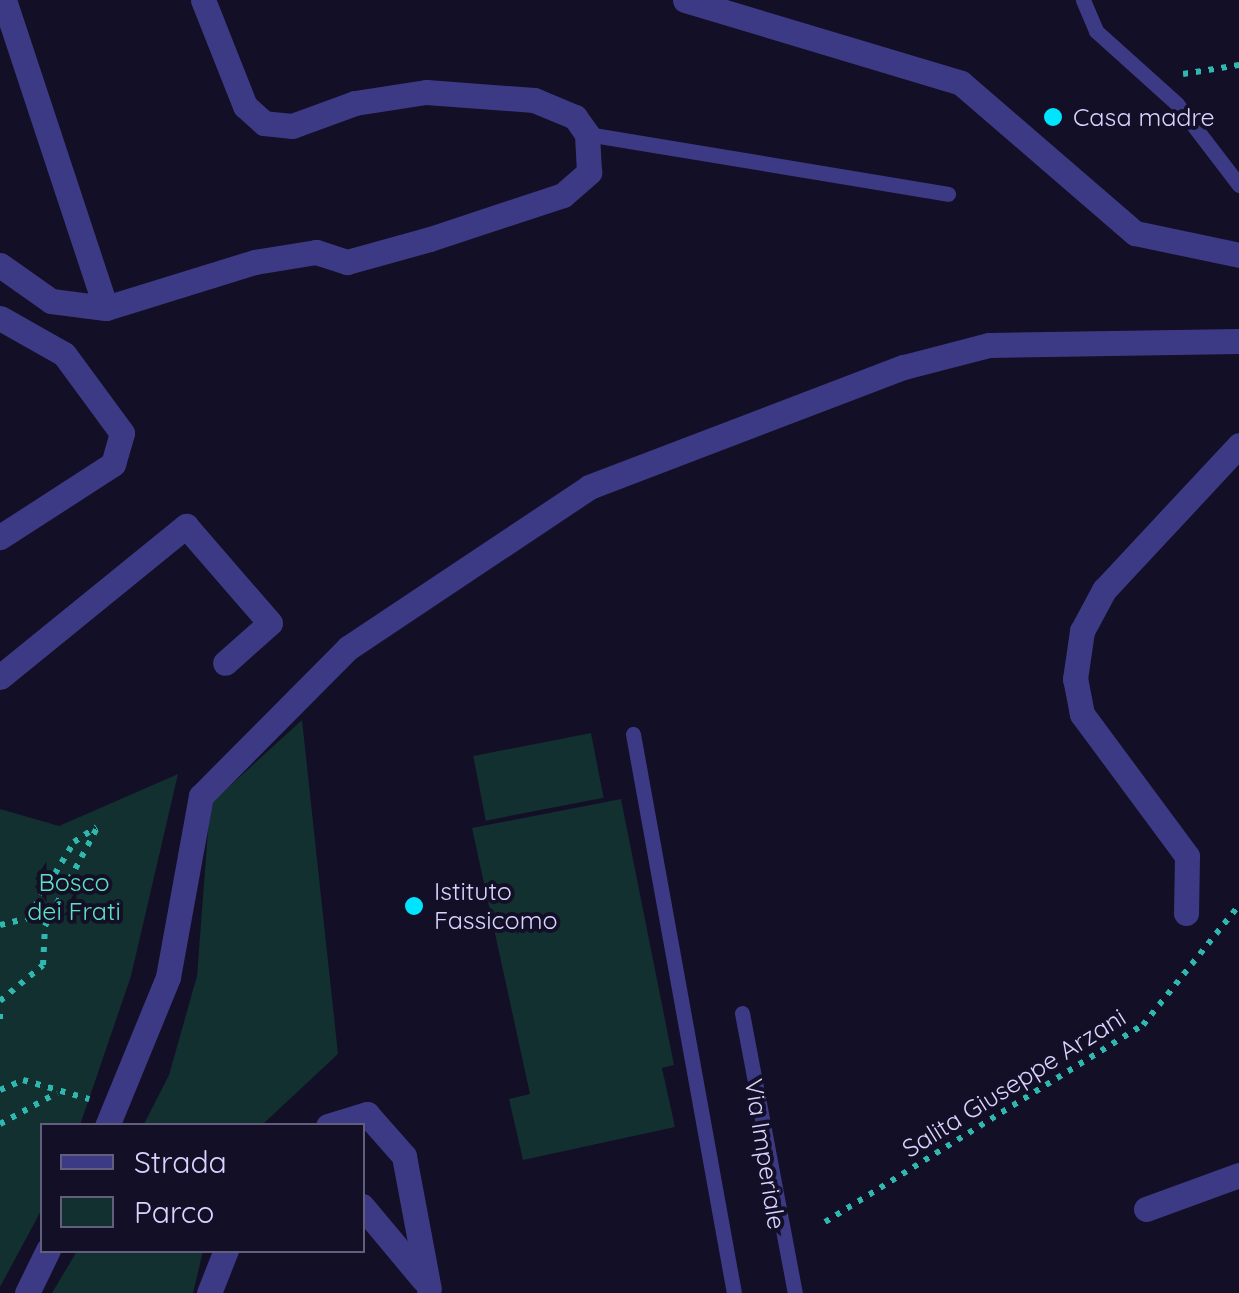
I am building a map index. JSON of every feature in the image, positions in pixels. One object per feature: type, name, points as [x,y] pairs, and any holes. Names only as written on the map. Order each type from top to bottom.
[{"type":"street","points":[[4,0],[106,308]]},
{"type":"street","points":[[0,266],[51,302],[106,308],[254,262],[316,252],[347,262],[530,208],[589,172],[587,134],[560,107],[534,100],[426,92],[276,127],[245,106],[203,0]]},
{"type":"street","points":[[685,0],[961,83],[1135,233],[1174,247],[1193,240],[1239,255]]},
{"type":"street","points":[[0,318],[64,354],[122,433],[113,464],[0,537]]},
{"type":"street","points":[[108,1123],[168,977],[202,796],[348,648],[589,486],[904,366],[989,345],[1239,341]]},
{"type":"street","points":[[1186,913],[1187,856],[1104,750],[1082,714],[1074,679],[1082,632],[1104,590],[1239,445]]},
{"type":"street","points":[[0,677],[186,526],[270,624],[226,662]]},
{"type":"street","points":[[338,1123],[367,1114],[404,1156],[431,1291]]},
{"type":"street","points":[[1146,1209],[1239,1175]]},
{"type":"street","points":[[365,1210],[431,1291]]},
{"type":"street","points":[[27,1293],[47,1253]]},
{"type":"street","points":[[210,1293],[225,1253]]},
{"type":"lane","points":[[1082,0],[1096,31],[1177,104],[1239,184]]},
{"type":"lane","points":[[587,134],[948,194]]},
{"type":"lane","points":[[634,734],[734,1293]]},
{"type":"lane","name":"Via Imperiale","points":[[742,1013],[778,1242],[795,1293]]},
{"type":"path","points":[[1189,74],[1239,65]]},
{"type":"path","points":[[0,924],[28,918],[74,842],[98,826],[45,926],[43,965],[0,1001]]},
{"type":"path","name":"Salita Giuseppe Arzani","points":[[825,1222],[1144,1025],[1239,905]]},
{"type":"path","points":[[0,1090],[23,1080],[89,1099]]},
{"type":"path","points":[[0,1124],[58,1092]]},
{"type":"green space","points":[[302,720],[338,1054],[264,1123],[145,1123],[169,1075],[197,976],[210,804]]},
{"type":"green space","points":[[591,733],[604,798],[486,821],[473,756]]},
{"type":"green space","name":"Bosco dei Frati","points":[[178,774],[131,976],[81,1123],[40,1123],[40,1213],[0,1287],[0,809],[59,826]]},
{"type":"green space","points":[[621,799],[674,1065],[662,1068],[675,1127],[523,1160],[509,1099],[530,1094],[472,828]]},
{"type":"green space","points":[[75,1253],[203,1253],[193,1293],[52,1293]]},
{"type":"place","name":"Casa madre","points":[[1053,117]]},
{"type":"place","name":"Istituto Fassicomo","points":[[414,906]]}]
